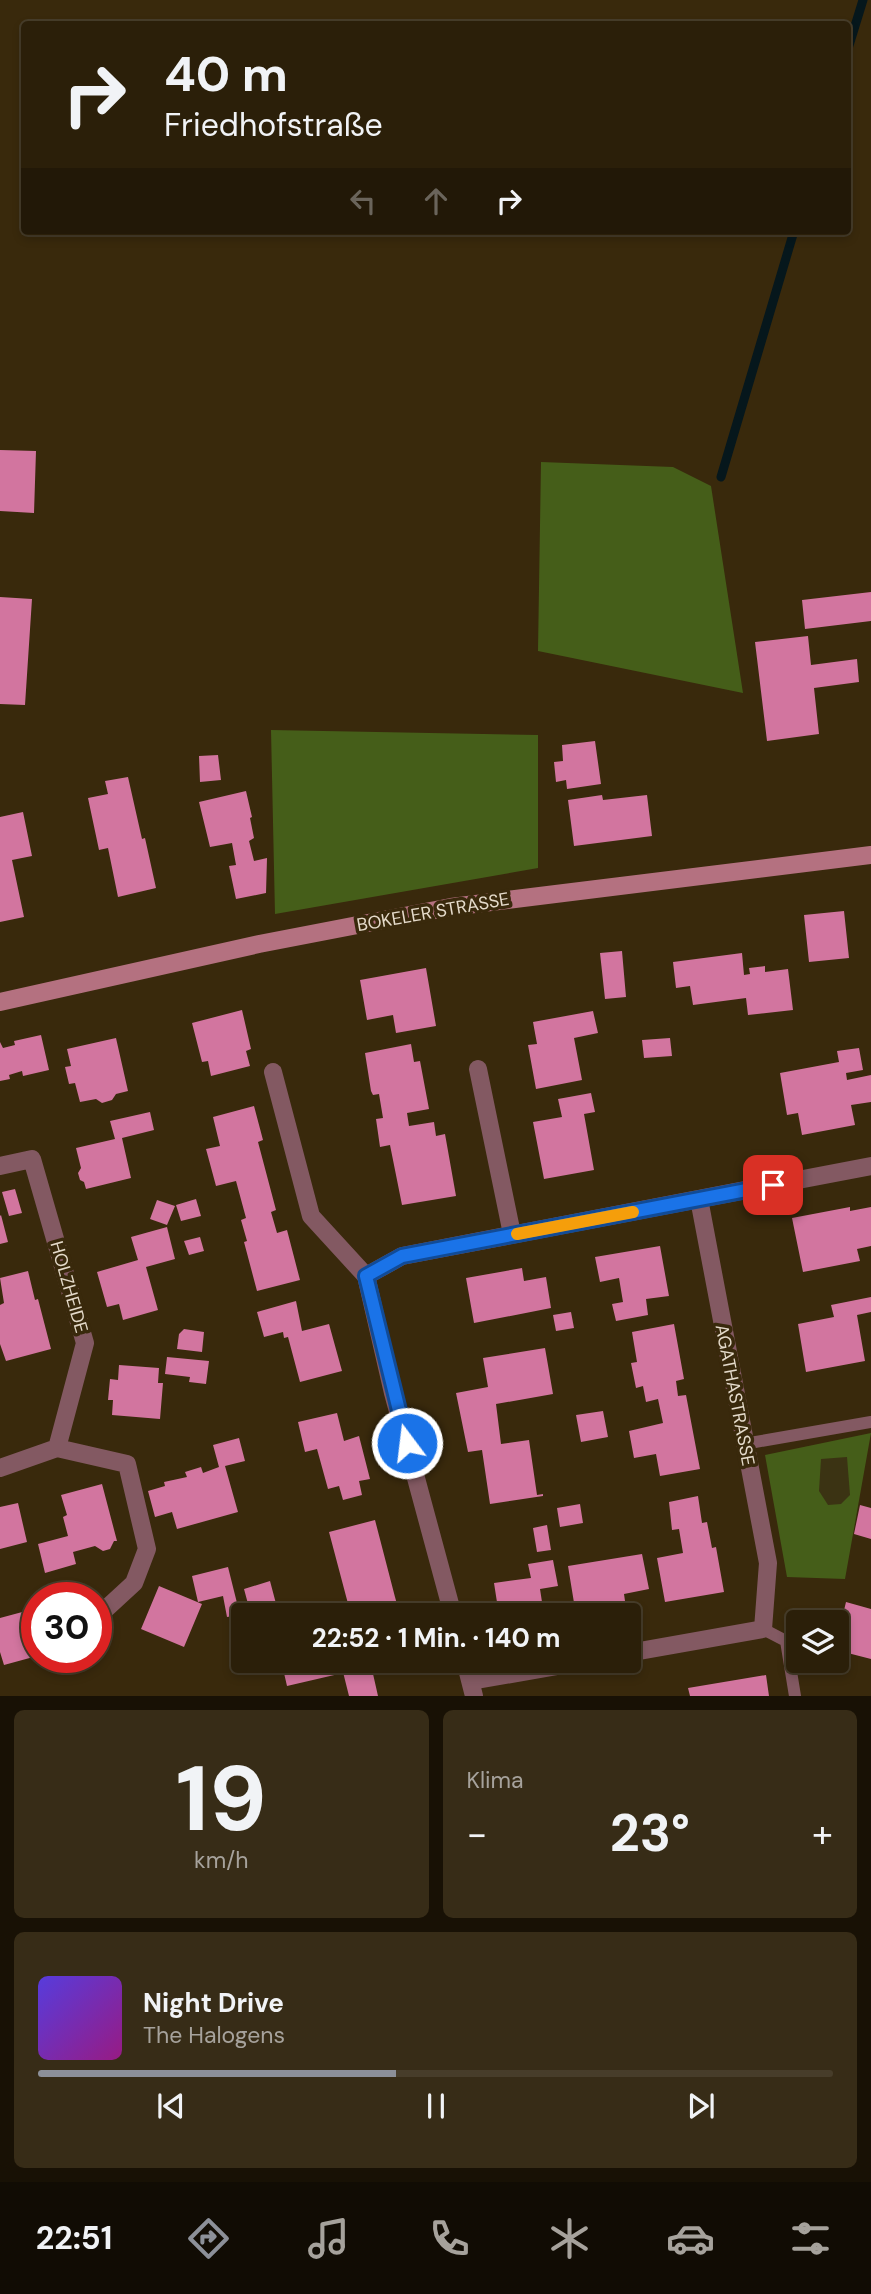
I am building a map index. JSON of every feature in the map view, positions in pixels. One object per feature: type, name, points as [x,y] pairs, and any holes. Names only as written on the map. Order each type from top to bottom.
[{"type":"main road","name":"BOKELER STRASSE","points":[[0,1002],[259,944],[451,907],[871,855]]},
{"type":"street","points":[[478,1069],[512,1234]]},
{"type":"street","points":[[273,1072],[311,1216],[366,1276],[393,1394],[450,1603]]},
{"type":"street","name":"HOLZHEIDE","points":[[0,1166],[32,1159],[85,1343],[57,1448]]},
{"type":"street","points":[[366,1276],[402,1256],[871,1166]]},
{"type":"street","name":"AGATHASTRASSE","points":[[699,1199],[768,1563],[763,1629]]},
{"type":"street","points":[[0,1468],[57,1448],[127,1464],[147,1549],[134,1583],[112,1603]]},
{"type":"street","points":[[641,1651],[763,1629]]},
{"type":"street","points":[[473,1688],[536,1673]]},
{"type":"lane","points":[[744,1444],[871,1422]]},
{"type":"lane","points":[[763,1629],[786,1641],[795,1696]]},
{"type":"green space","points":[[541,462],[673,467],[711,486],[743,693],[538,651]]},
{"type":"green space","points":[[271,730],[538,735],[538,868],[275,914]]},
{"type":"green space","points":[[871,1433],[845,1579],[787,1577],[765,1455]]},
{"type":"sand","points":[[847,1457],[850,1495],[841,1504],[828,1505],[819,1491],[821,1459]]},
{"type":"building","points":[[0,450],[36,451],[34,513],[0,511]]},
{"type":"building","points":[[871,592],[871,621],[805,629],[802,600]]},
{"type":"building","points":[[0,597],[32,599],[25,705],[0,704]]},
{"type":"building","points":[[808,636],[811,665],[857,659],[859,682],[814,688],[819,734],[767,741],[755,642]]},
{"type":"building","points":[[595,741],[601,784],[567,789],[566,780],[556,782],[554,762],[563,761],[562,745]]},
{"type":"building","points":[[218,755],[221,780],[200,782],[199,756]]},
{"type":"building","points":[[128,777],[156,888],[118,897],[108,848],[99,850],[88,798],[108,794],[105,781]]},
{"type":"building","points":[[246,791],[252,817],[254,838],[249,841],[254,861],[267,858],[266,893],[236,899],[229,866],[236,865],[232,843],[210,847],[199,802]]},
{"type":"building","points":[[602,795],[603,800],[647,795],[652,836],[574,846],[568,800]]},
{"type":"building","points":[[23,812],[32,856],[12,860],[24,917],[0,922],[0,817]]},
{"type":"building","points":[[844,911],[849,958],[809,962],[804,915]]},
{"type":"building","points":[[622,951],[626,997],[605,999],[600,953]]},
{"type":"building","points":[[742,953],[744,975],[750,974],[749,968],[765,966],[765,972],[788,969],[793,1010],[748,1015],[746,998],[693,1005],[690,986],[676,988],[673,962]]},
{"type":"building","points":[[426,968],[436,1026],[396,1033],[393,1015],[367,1020],[360,980]]},
{"type":"building","points":[[242,1010],[251,1049],[246,1051],[250,1066],[211,1076],[208,1061],[202,1062],[192,1023]]},
{"type":"building","points":[[593,1011],[598,1033],[574,1038],[582,1080],[536,1089],[528,1045],[537,1044],[533,1022]]},
{"type":"building","points":[[41,1035],[49,1070],[23,1076],[22,1071],[9,1075],[10,1079],[0,1081],[0,1042],[3,1048],[15,1045],[14,1041]]},
{"type":"building","points":[[116,1038],[128,1091],[116,1094],[112,1100],[102,1103],[96,1099],[80,1102],[75,1083],[69,1084],[65,1067],[71,1066],[67,1049]]},
{"type":"building","points":[[670,1038],[672,1056],[644,1058],[642,1040]]},
{"type":"building","points":[[411,1044],[414,1062],[420,1061],[429,1109],[407,1113],[409,1126],[434,1122],[436,1136],[445,1134],[456,1196],[402,1205],[390,1145],[380,1147],[376,1119],[383,1118],[379,1094],[373,1095],[371,1091],[365,1053]]},
{"type":"building","points":[[859,1048],[863,1070],[846,1073],[847,1080],[871,1075],[871,1102],[851,1105],[855,1125],[802,1135],[798,1113],[787,1115],[780,1073],[839,1062],[837,1051]]},
{"type":"building","points":[[591,1093],[595,1112],[584,1114],[594,1170],[544,1179],[533,1122],[562,1117],[558,1099]]},
{"type":"building","points":[[254,1106],[263,1140],[258,1142],[276,1210],[271,1212],[277,1233],[287,1230],[300,1280],[257,1291],[244,1242],[247,1241],[241,1220],[246,1218],[236,1181],[216,1186],[206,1149],[220,1146],[213,1117]]},
{"type":"building","points":[[150,1112],[154,1130],[122,1138],[131,1178],[86,1189],[78,1173],[81,1168],[76,1148],[115,1139],[110,1121]]},
{"type":"building","points":[[15,1189],[22,1213],[9,1216],[2,1192]]},
{"type":"building","points":[[196,1199],[201,1216],[181,1221],[176,1205]]},
{"type":"building","points":[[157,1200],[175,1206],[167,1225],[150,1219]]},
{"type":"building","points":[[850,1207],[850,1211],[871,1207],[871,1246],[857,1249],[860,1261],[803,1272],[792,1218]]},
{"type":"building","points":[[0,1216],[8,1242],[0,1244]]},
{"type":"building","points":[[167,1227],[175,1259],[146,1267],[158,1310],[123,1320],[119,1304],[107,1307],[97,1272],[138,1260],[131,1237]]},
{"type":"building","points":[[200,1237],[204,1251],[189,1255],[184,1241]]},
{"type":"building","points":[[660,1246],[669,1296],[646,1299],[648,1315],[616,1321],[612,1304],[623,1302],[619,1278],[600,1282],[595,1257]]},
{"type":"building","points":[[522,1268],[524,1281],[546,1277],[551,1308],[474,1323],[466,1278]]},
{"type":"building","points":[[28,1271],[51,1349],[6,1361],[0,1344],[0,1305],[4,1303],[0,1278]]},
{"type":"building","points":[[871,1297],[871,1312],[857,1315],[865,1361],[806,1372],[798,1324],[834,1317],[831,1305]]},
{"type":"building","points":[[296,1301],[302,1331],[329,1324],[342,1371],[300,1382],[288,1337],[284,1338],[283,1332],[264,1337],[257,1312]]},
{"type":"building","points":[[571,1312],[574,1328],[556,1331],[553,1315]]},
{"type":"building","points":[[674,1324],[684,1379],[676,1381],[678,1396],[686,1395],[700,1469],[660,1476],[656,1454],[634,1458],[629,1431],[663,1423],[658,1399],[646,1402],[643,1386],[636,1388],[631,1363],[637,1362],[632,1332]]},
{"type":"building","points":[[184,1329],[204,1332],[202,1352],[177,1349],[179,1334]]},
{"type":"building","points":[[545,1348],[553,1394],[496,1404],[501,1444],[529,1440],[537,1495],[543,1496],[490,1504],[482,1450],[468,1452],[456,1393],[488,1387],[483,1358]]},
{"type":"building","points":[[167,1357],[209,1361],[206,1384],[189,1382],[190,1377],[165,1374]]},
{"type":"building","points":[[119,1365],[159,1368],[158,1383],[163,1383],[160,1419],[112,1415],[113,1400],[108,1400],[110,1379],[118,1380]]},
{"type":"building","points":[[603,1411],[608,1437],[581,1442],[576,1415]]},
{"type":"building","points":[[337,1413],[344,1441],[359,1436],[370,1479],[359,1481],[362,1495],[343,1500],[339,1486],[328,1489],[317,1449],[305,1452],[298,1422]]},
{"type":"building","points":[[239,1438],[245,1461],[225,1466],[238,1512],[177,1529],[172,1512],[155,1517],[148,1491],[165,1486],[164,1482],[187,1477],[185,1472],[201,1467],[203,1473],[219,1467],[213,1445]]},
{"type":"building","points":[[102,1484],[117,1541],[114,1541],[110,1549],[103,1551],[95,1546],[73,1552],[76,1564],[45,1573],[38,1544],[68,1536],[63,1517],[67,1515],[61,1495]]},
{"type":"building","points":[[698,1496],[702,1523],[707,1522],[712,1548],[716,1547],[724,1592],[665,1602],[657,1558],[683,1553],[679,1529],[672,1530],[669,1502]]},
{"type":"building","points":[[18,1503],[27,1542],[0,1549],[0,1507]]},
{"type":"building","points":[[580,1504],[583,1523],[560,1527],[557,1508]]},
{"type":"building","points":[[860,1505],[871,1508],[871,1539],[854,1534]]},
{"type":"building","points":[[375,1520],[397,1603],[348,1603],[329,1532]]},
{"type":"building","points":[[547,1525],[551,1550],[537,1552],[533,1528]]},
{"type":"building","points":[[642,1554],[649,1589],[624,1594],[625,1603],[574,1603],[568,1566]]},
{"type":"building","points":[[553,1560],[558,1586],[540,1589],[542,1603],[497,1603],[494,1583],[531,1578],[528,1564]]},
{"type":"building","points":[[228,1567],[237,1603],[231,1603],[231,1616],[227,1617],[223,1596],[198,1602],[192,1576]]},
{"type":"building","points":[[270,1581],[276,1603],[248,1603],[244,1589]]},
{"type":"building","points":[[159,1586],[202,1604],[184,1647],[141,1629]]},
{"type":"building","points":[[846,1602],[871,1609],[871,1659],[849,1653],[849,1610],[844,1610]]},
{"type":"building","points":[[21,1612],[21,1660],[4,1665],[0,1652],[0,1618]]},
{"type":"building","points":[[284,1673],[343,1673],[287,1686]]},
{"type":"building","points":[[343,1673],[373,1673],[378,1696],[349,1696]]},
{"type":"building","points":[[766,1675],[769,1696],[690,1696],[688,1688]]},
{"type":"waterway","points":[[851,39],[863,0]]},
{"type":"waterway","points":[[721,477],[793,235]]},
{"type":"slow traffic","points":[[517,1234],[633,1212]]},
{"type":"route","points":[[407,1443],[366,1276],[402,1256],[773,1185]]}]
